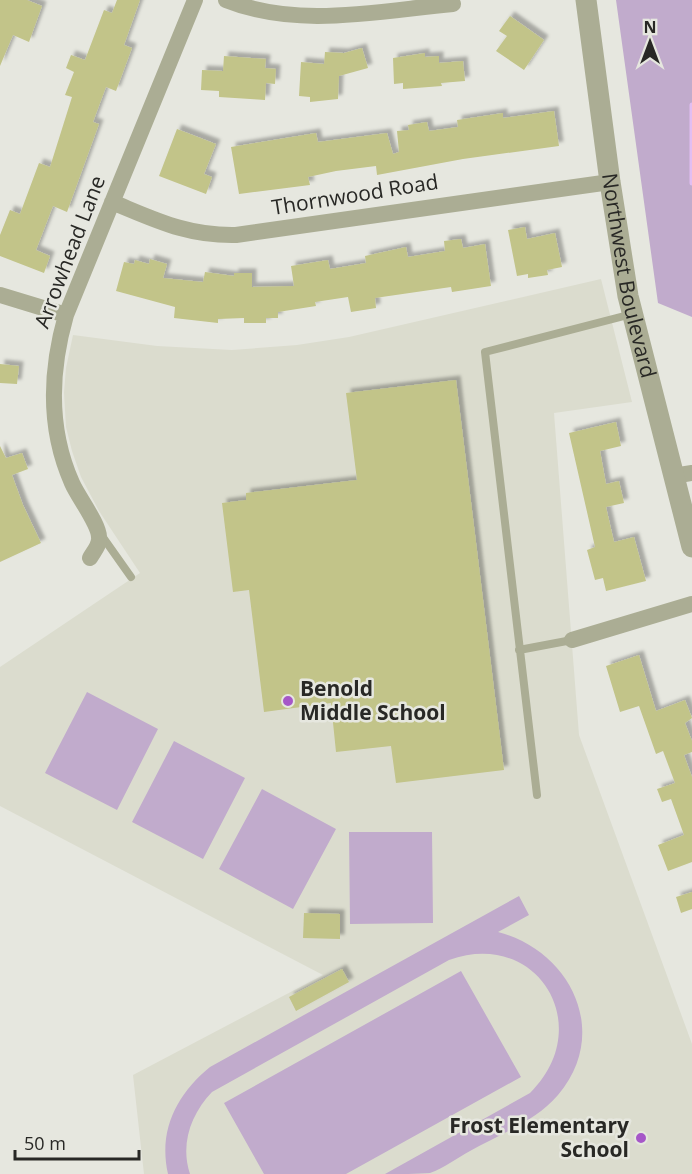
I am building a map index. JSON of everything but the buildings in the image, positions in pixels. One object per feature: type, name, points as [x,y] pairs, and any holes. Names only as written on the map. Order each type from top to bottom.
[{"type":"street","name":"Arrowhead Lane","points":[[98,530],[71,480],[63,459],[54,416],[53,375],[66,315],[195,0]]},
{"type":"street","points":[[226,0],[243,7],[288,16],[453,4]]},
{"type":"street","name":"Northwest Boulevard","points":[[586,0],[610,182],[632,314],[682,474],[692,547]]},
{"type":"street","name":"Thornwood Road","points":[[112,202],[184,231],[214,236],[236,235],[610,182]]},
{"type":"street","points":[[0,295],[66,315]]},
{"type":"street","points":[[90,558],[99,544],[98,530]]},
{"type":"street","points":[[572,640],[692,604]]},
{"type":"lane","points":[[537,795],[485,352],[632,314]]},
{"type":"lane","points":[[98,530],[131,577]]},
{"type":"lane","points":[[519,650],[572,640]]},
{"type":"shaded area","points":[[616,0],[692,0],[692,317],[658,303]]},
{"type":"shaded area","name":"Benold Middle School","points":[[601,279],[632,402],[554,413],[579,735],[692,1044],[692,1174],[144,1174],[133,1075],[323,975],[0,806],[0,667],[140,573],[99,511],[81,477],[72,451],[66,427],[64,393],[66,368],[73,335],[157,346],[232,350],[297,345],[349,337]]},
{"type":"shaded area","points":[[87,692],[158,729],[117,810],[45,773]]},
{"type":"shaded area","points":[[174,741],[245,778],[203,859],[132,822]]},
{"type":"shaded area","points":[[262,789],[336,829],[293,909],[219,869]]},
{"type":"shaded area","points":[[349,832],[432,832],[433,923],[350,924]]},
{"type":"shaded area","points":[[519,896],[529,915],[498,932],[524,942],[546,957],[563,976],[575,997],[582,1021],[581,1046],[574,1071],[558,1095],[539,1112],[517,1127],[430,1173],[385,1174],[530,1093],[549,1067],[558,1040],[557,1013],[548,990],[531,971],[509,958],[481,954],[449,960],[212,1092],[198,1110],[189,1130],[186,1152],[190,1174],[168,1174],[166,1143],[173,1114],[188,1089],[210,1067]]},
{"type":"shaded area","points":[[461,971],[521,1077],[346,1174],[264,1174],[224,1103]]},
{"type":"waterway","points":[[692,105],[692,183]]},
{"type":"place","name":"Benold Middle School","points":[[288,701]]},
{"type":"place","name":"Frost Elementary School","points":[[641,1138]]}]
